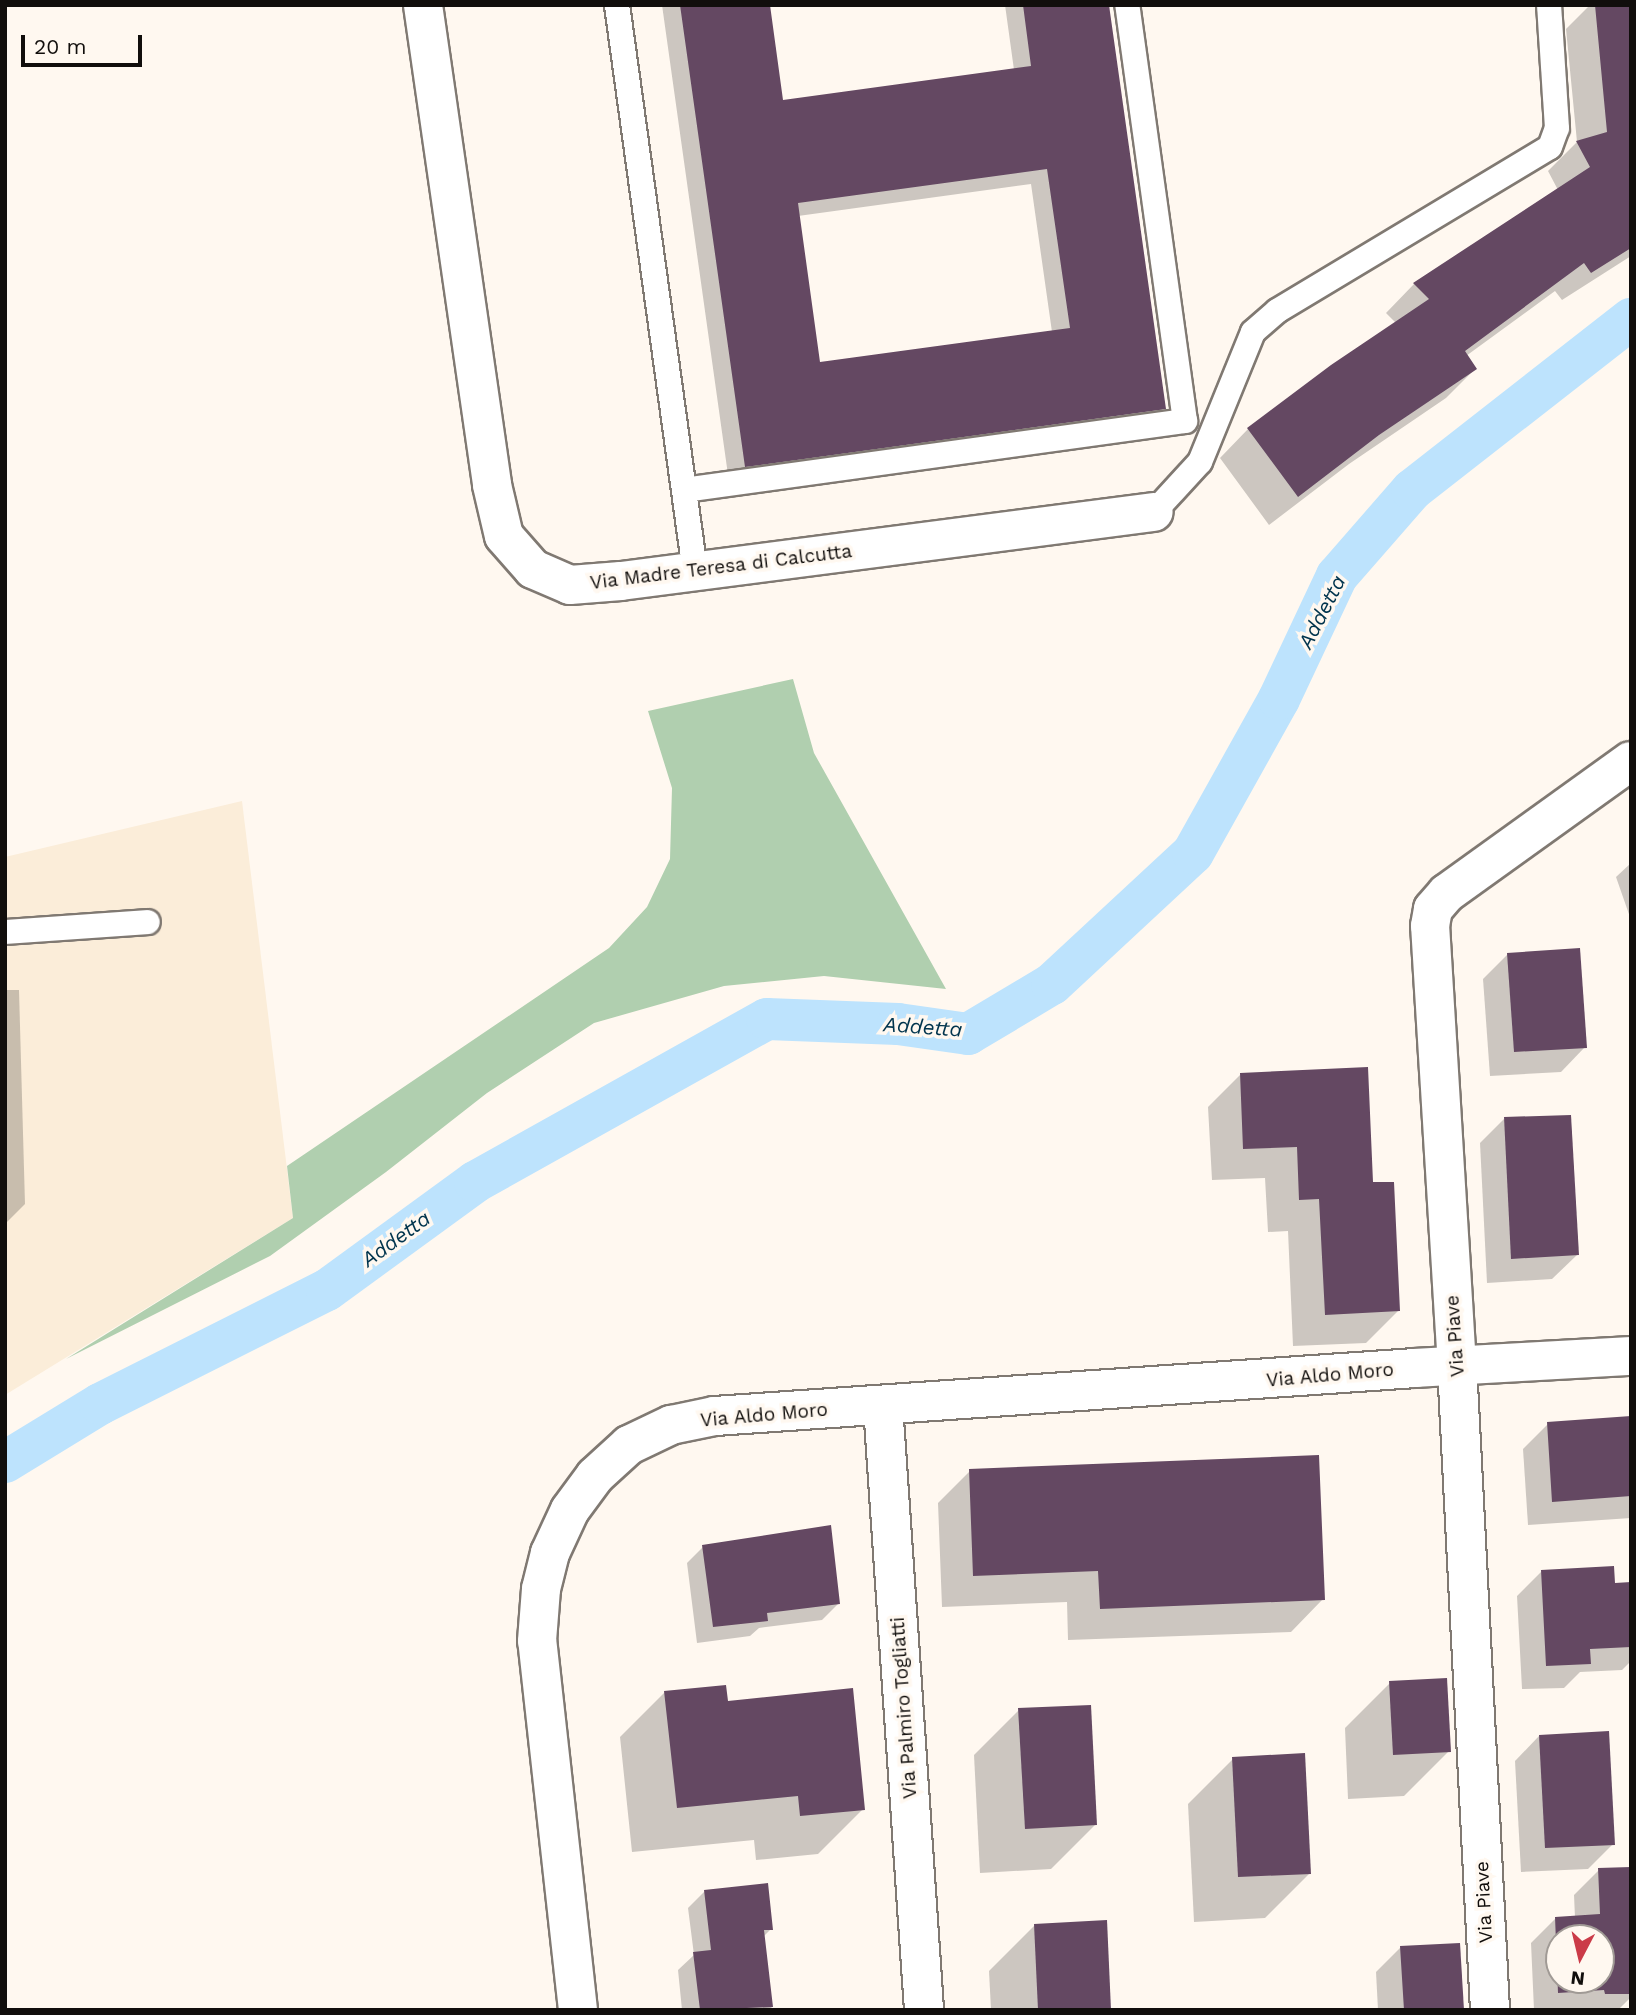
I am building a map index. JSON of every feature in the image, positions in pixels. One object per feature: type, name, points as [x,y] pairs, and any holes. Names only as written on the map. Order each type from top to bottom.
[{"type":"street","name":"Via Madre Teresa di Calcutta","points":[[423,5],[492,485],[505,536],[533,569],[570,585],[1154,512]]},
{"type":"street","name":"Via Piave","points":[[1490,2010],[1457,1366],[1430,926],[1433,909],[1447,893],[1631,761]]},
{"type":"street","name":"Via Aldo Moro","points":[[578,2010],[537,1641],[541,1589],[550,1553],[570,1510],[595,1476],[629,1445],[671,1425],[715,1416],[1631,1356]]},
{"type":"street","name":"Via Palmiro Togliatti","points":[[883,1405],[924,2010]]},
{"type":"lane","points":[[617,5],[695,571]]},
{"type":"lane","points":[[684,490],[1185,421],[1127,5]]},
{"type":"lane","points":[[1154,512],[1200,462],[1253,332],[1277,311],[1550,147],[1557,128],[1549,5]]},
{"type":"lane","points":[[5,932],[148,922]]},
{"type":"shaded area","points":[[242,801],[293,1218],[5,1395],[5,857]]},
{"type":"green space","points":[[793,679],[814,753],[946,989],[824,976],[724,986],[594,1023],[487,1093],[386,1172],[270,1256],[66,1359],[293,1218],[287,1166],[609,948],[647,907],[670,859],[672,788],[648,711]]},
{"type":"building","points":[[680,5],[770,5],[783,100],[1031,66],[1023,5],[1109,5],[1166,409],[745,467]],"holes":[[[1047,169],[1070,328],[820,362],[798,203]]]},
{"type":"building","points":[[1595,5],[1631,5],[1631,248],[1591,273],[1584,263],[1465,351],[1477,369],[1379,435],[1298,497],[1247,428],[1331,365],[1429,299],[1413,283],[1590,167],[1576,141],[1607,132]]},
{"type":"building","points":[[1580,948],[1587,1048],[1514,1052],[1507,953]]},
{"type":"building","points":[[1368,1067],[1373,1182],[1394,1182],[1400,1311],[1325,1315],[1319,1199],[1299,1200],[1297,1147],[1243,1149],[1240,1073]]},
{"type":"building","points":[[1571,1115],[1579,1255],[1511,1259],[1504,1117]]},
{"type":"building","points":[[1631,1416],[1631,1496],[1552,1502],[1547,1422]]},
{"type":"building","points":[[1319,1455],[1325,1600],[1100,1609],[1098,1571],[973,1576],[969,1469]]},
{"type":"building","points":[[831,1525],[840,1604],[767,1613],[768,1621],[713,1627],[702,1545]]},
{"type":"building","points":[[1614,1566],[1615,1583],[1631,1582],[1631,1647],[1590,1649],[1591,1664],[1546,1666],[1541,1570]]},
{"type":"building","points":[[1447,1678],[1451,1752],[1393,1755],[1389,1681]]},
{"type":"building","points":[[726,1685],[728,1701],[853,1688],[865,1810],[800,1816],[798,1796],[677,1808],[664,1691]]},
{"type":"building","points":[[1091,1705],[1097,1825],[1025,1829],[1018,1708]]},
{"type":"building","points":[[1609,1731],[1615,1845],[1545,1848],[1539,1735]]},
{"type":"building","points":[[1305,1753],[1311,1874],[1238,1877],[1232,1757]]},
{"type":"building","points":[[1631,1867],[1631,1994],[1615,1994],[1615,1924],[1555,1924],[1555,1917],[1600,1914],[1598,1868]]},
{"type":"building","points":[[768,1883],[773,1930],[764,1930],[773,2007],[700,2010],[693,1952],[711,1950],[704,1890]]},
{"type":"building","points":[[1107,1920],[1111,2010],[1038,2010],[1034,1924]]},
{"type":"building","points":[[1460,1943],[1464,2010],[1404,2010],[1400,1946]]},
{"type":"waterway","name":"Addetta","points":[[5,1462],[100,1404],[327,1290],[475,1182],[767,1019],[898,1024],[968,1034],[1052,984],[1193,853],[1279,699],[1337,576],[1412,490],[1631,319]]}]
